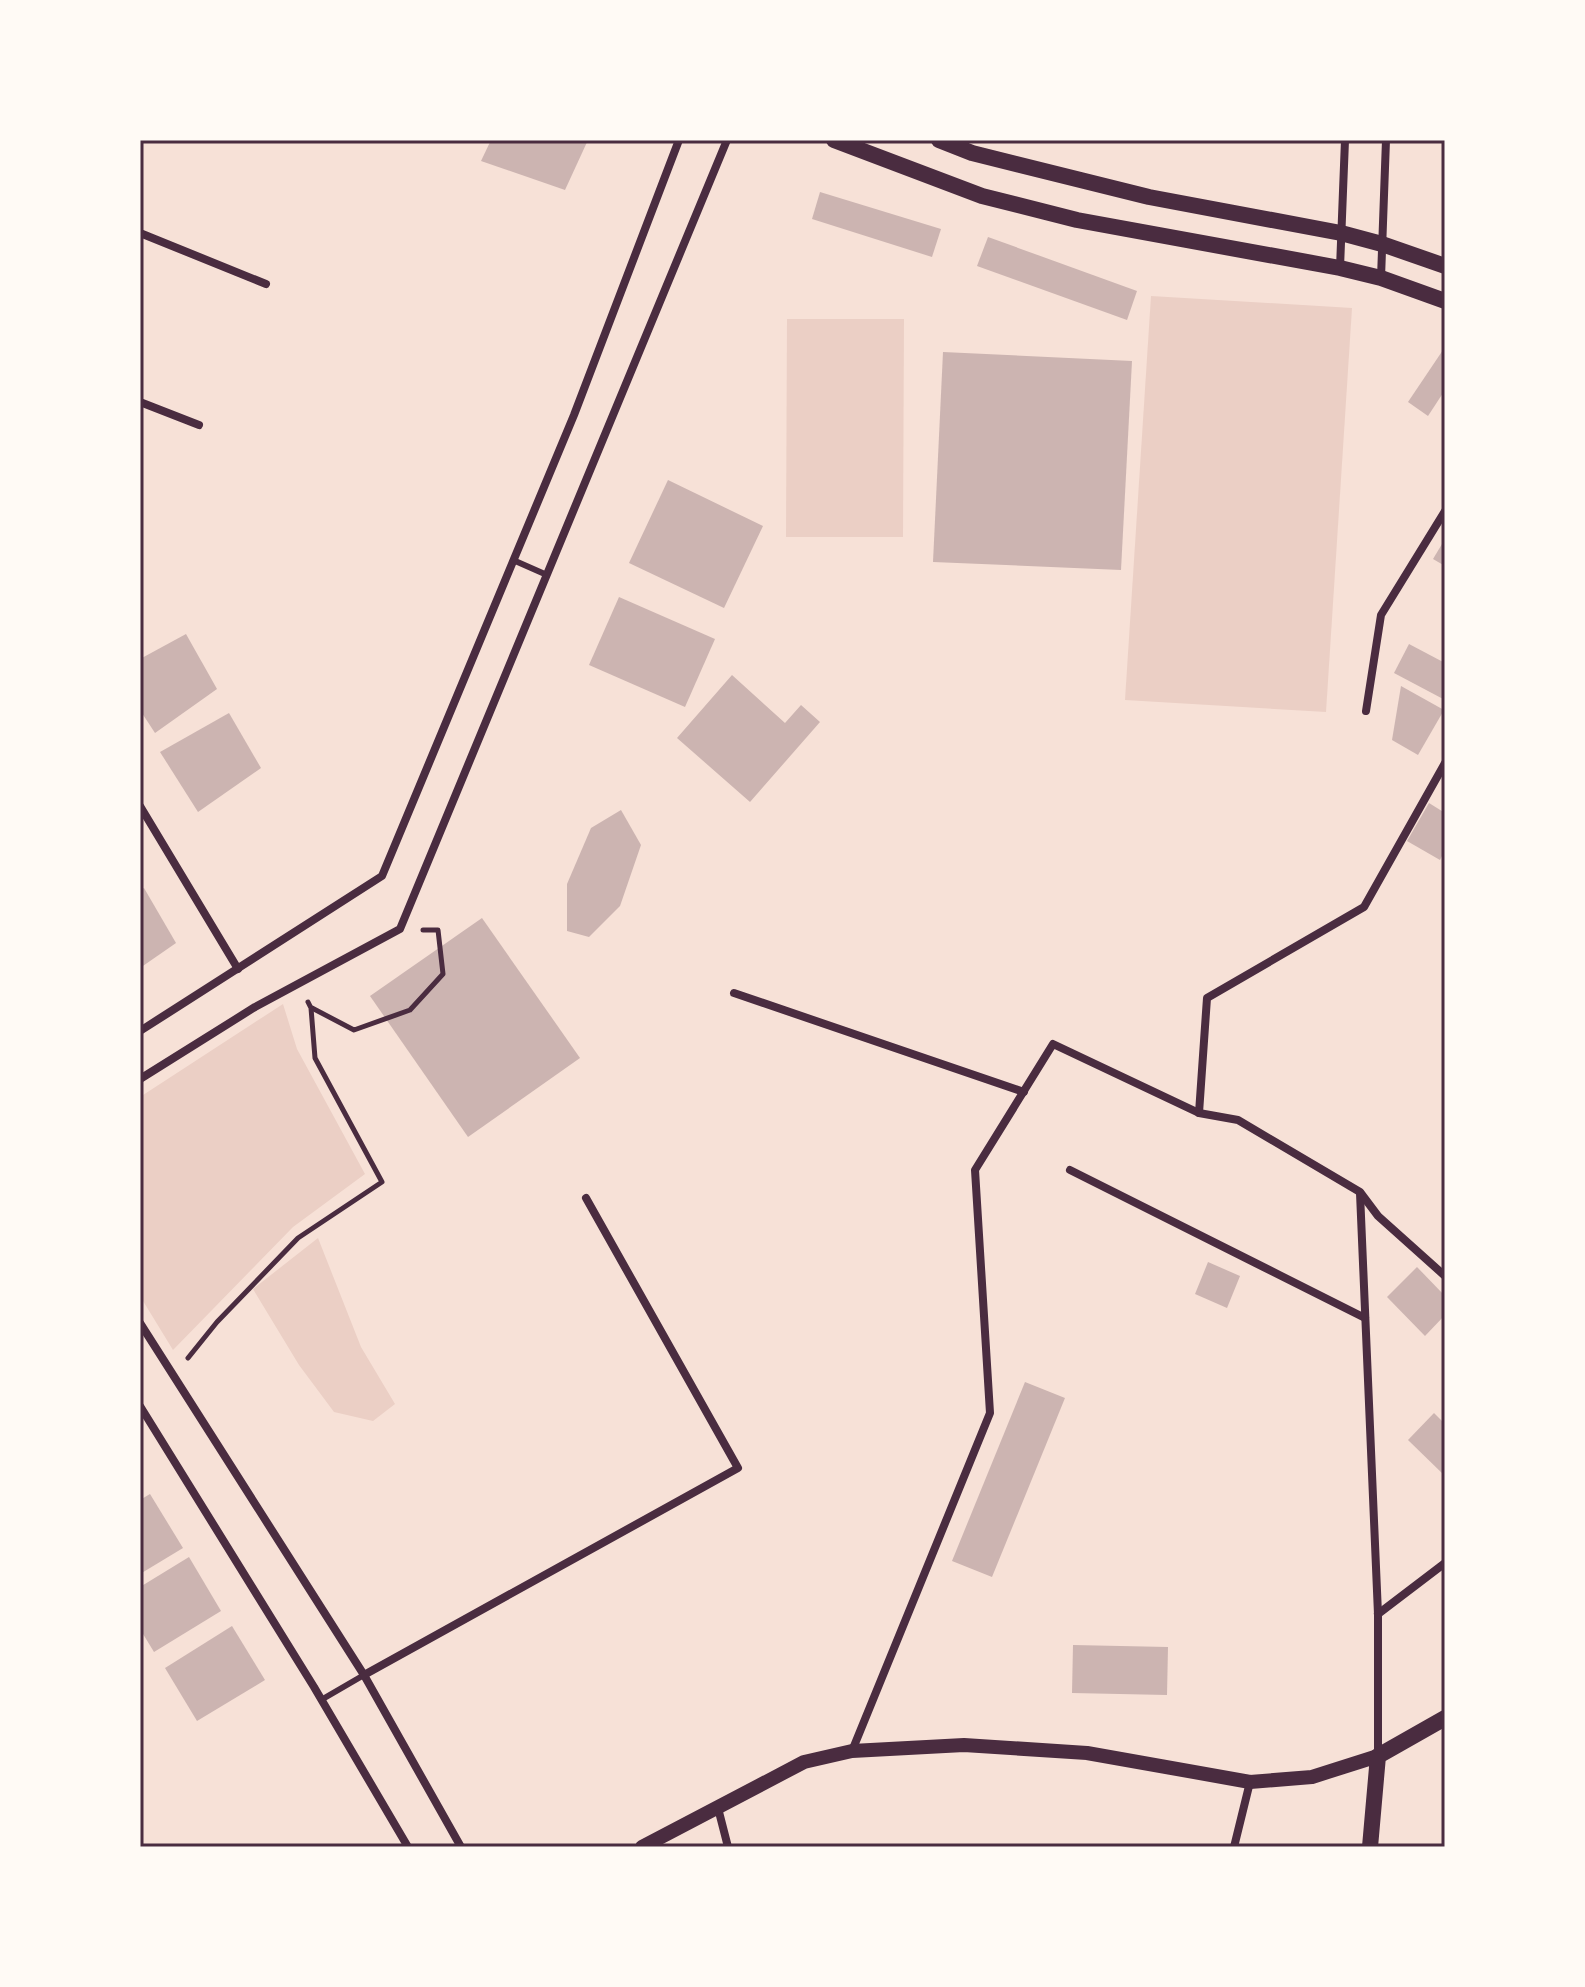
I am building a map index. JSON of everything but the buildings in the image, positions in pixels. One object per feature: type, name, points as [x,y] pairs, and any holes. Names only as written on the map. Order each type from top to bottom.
[{"type":"main road","points":[[834,140],[982,196],[1077,220],[1340,268],[1381,278],[1445,301]]},
{"type":"main road","points":[[939,140],[972,153],[1149,197],[1341,233],[1445,266]]},
{"type":"main road","points":[[1370,1847],[1378,1756],[1445,1718]]},
{"type":"street","points":[[140,1031],[382,876],[574,415],[679,140]]},
{"type":"street","points":[[140,1079],[255,1007],[400,929],[727,140]]},
{"type":"street","points":[[1340,268],[1345,140]]},
{"type":"street","points":[[1381,278],[1386,140]]},
{"type":"street","points":[[140,233],[266,284]]},
{"type":"street","points":[[140,402],[199,425]]},
{"type":"street","points":[[1366,711],[1381,615],[1445,511]]},
{"type":"street","points":[[1199,1113],[1207,998],[1364,907],[1445,763]]},
{"type":"street","points":[[140,806],[238,969]]},
{"type":"street","points":[[734,993],[1024,1092]]},
{"type":"street","points":[[852,1751],[990,1413],[975,1170],[1053,1044],[1199,1113],[1238,1120],[1360,1192],[1378,1216],[1445,1276]]},
{"type":"street","points":[[1070,1170],[1365,1318]]},
{"type":"street","points":[[642,1847],[804,1762],[852,1751],[964,1745],[1087,1753],[1250,1782],[1312,1777],[1378,1756],[1378,1614],[1360,1192]]},
{"type":"street","points":[[364,1675],[738,1468],[586,1198]]},
{"type":"street","points":[[140,1323],[364,1675],[461,1847]]},
{"type":"street","points":[[140,1406],[408,1847]]},
{"type":"street","points":[[1378,1614],[1445,1563]]},
{"type":"street","points":[[1232,1846],[1250,1782]]},
{"type":"street","points":[[718,1808],[728,1847]]},
{"type":"lane","points":[[513,560],[547,575]]},
{"type":"lane","points":[[321,1700],[364,1675]]},
{"type":"path","points":[[311,1008],[354,1030],[410,1010],[443,974],[438,930],[400,929]]},
{"type":"path","points":[[174,1376],[217,1322],[298,1238],[382,1182],[315,1058],[311,1008],[299,983]]},
{"type":"shaded area","points":[[1151,296],[1352,308],[1326,712],[1125,700]]},
{"type":"shaded area","points":[[787,319],[904,319],[903,537],[786,537]]},
{"type":"shaded area","points":[[283,1004],[297,1049],[365,1174],[293,1227],[173,1350],[140,1296],[140,1097]]},
{"type":"shaded area","points":[[318,1238],[361,1347],[395,1404],[373,1421],[334,1412],[299,1365],[253,1289]]}]
